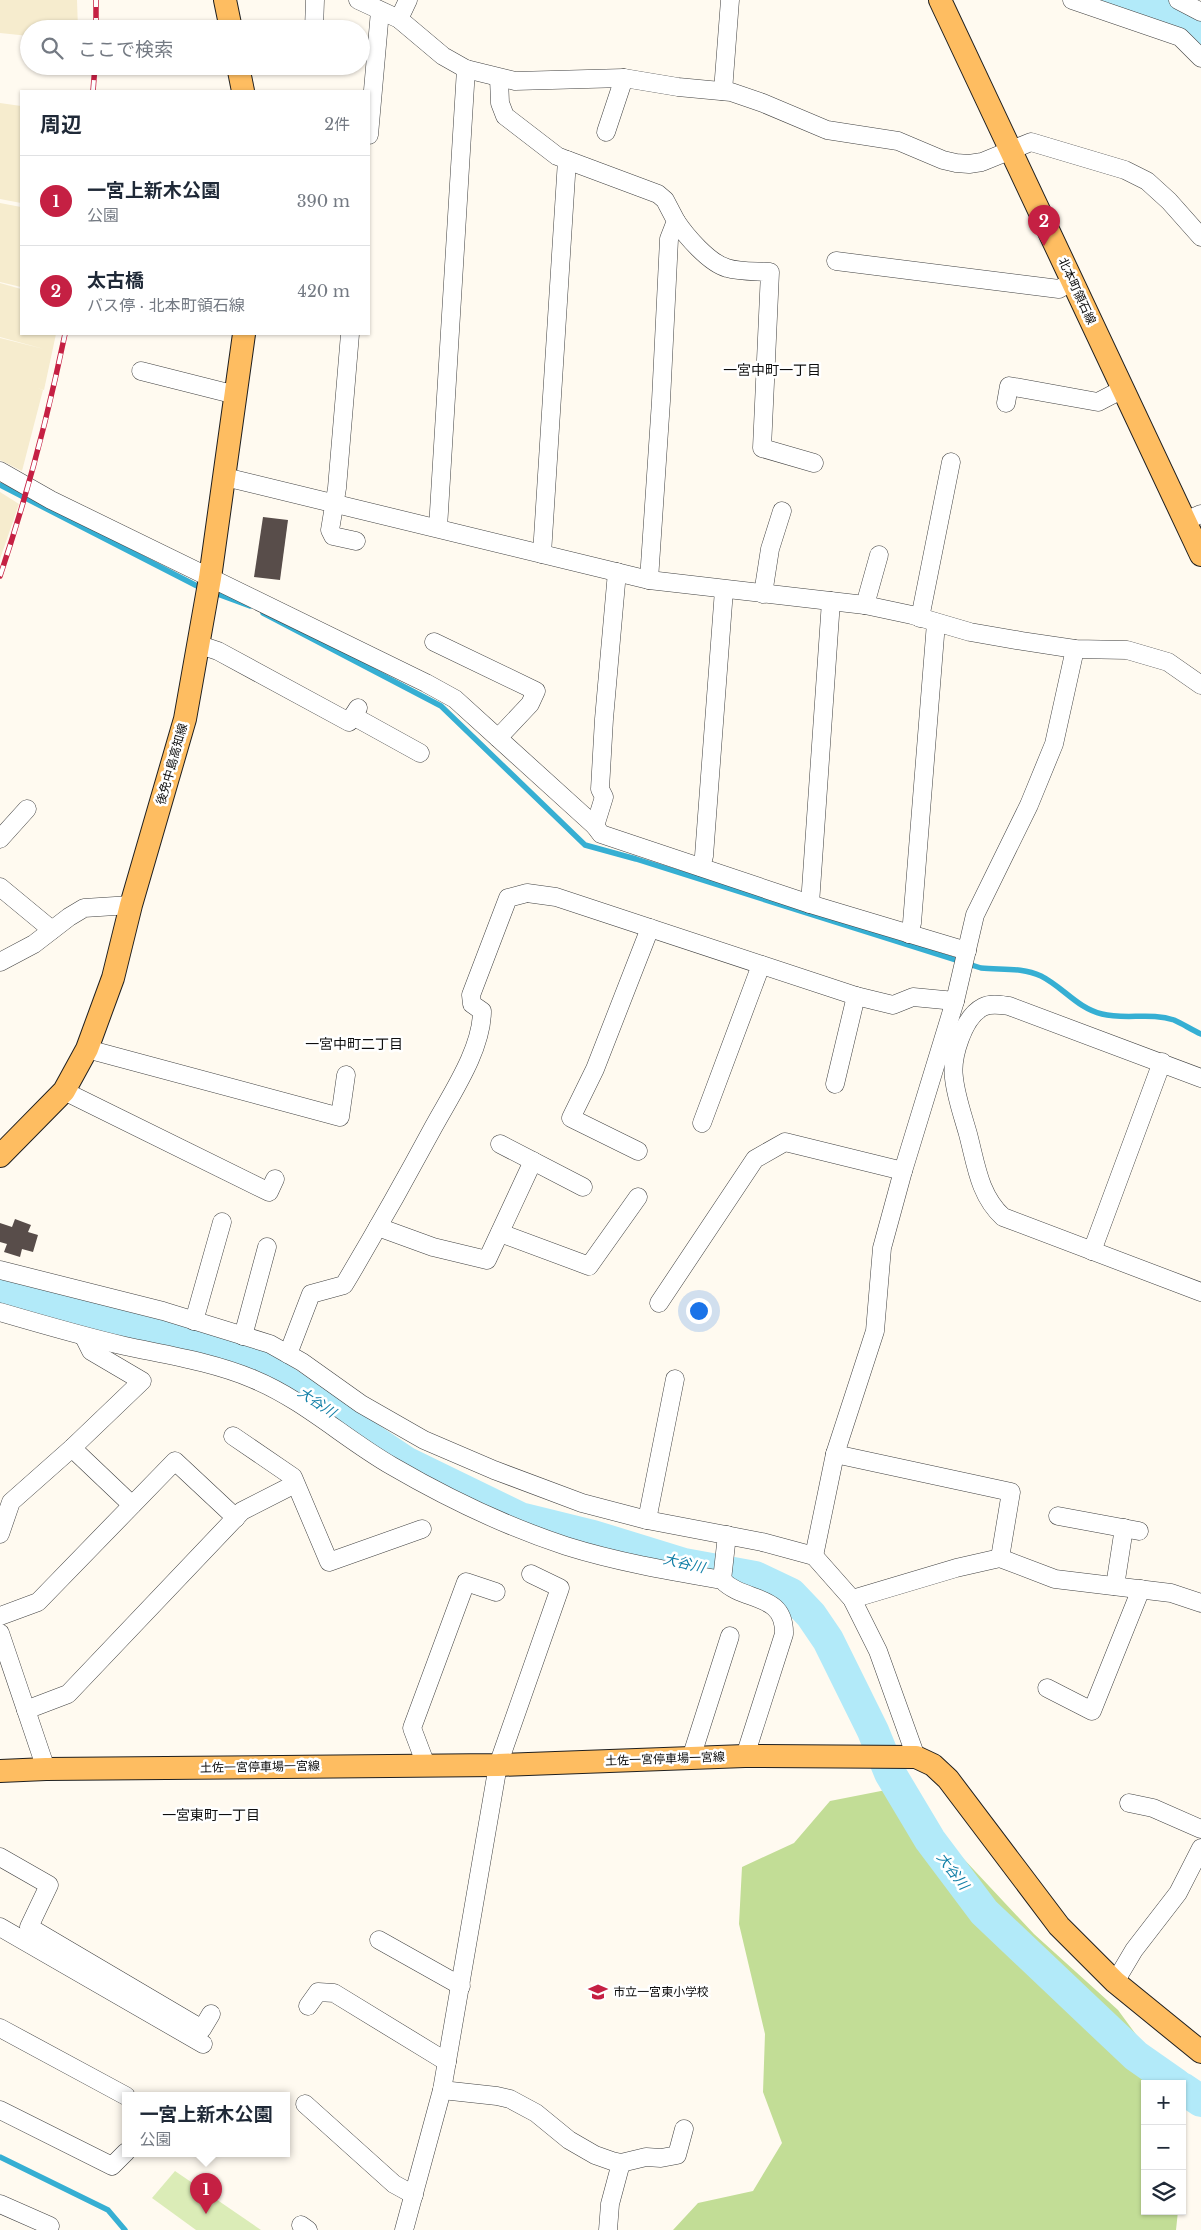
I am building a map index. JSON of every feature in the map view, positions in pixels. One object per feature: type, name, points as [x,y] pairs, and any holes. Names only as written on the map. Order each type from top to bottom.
[{"type":"main road","points":[[225,0],[229,20]]},
{"type":"main road","name":"北本町領石線","points":[[940,0],[1123,389],[1193,517],[1201,555]]},
{"type":"main road","points":[[240,75],[243,90]]},
{"type":"main road","name":"後免中島高知線","points":[[0,1156],[64,1091],[88,1049],[113,978],[131,905],[185,719],[200,645],[209,587],[244,335]]},
{"type":"main road","name":"土佐一宮停車場一宮線","points":[[0,1771],[498,1765],[745,1756],[915,1757]]},
{"type":"main road","points":[[915,1757],[933,1766],[948,1779],[1059,1926],[1115,1982],[1201,2052]]},
{"type":"street","points":[[314,20],[315,0]]},
{"type":"street","points":[[358,0],[399,19],[443,56],[466,69],[499,78],[515,81],[624,78],[722,92],[763,103],[827,130],[898,141],[943,160],[956,163],[982,162],[1030,142],[1134,174],[1157,188],[1201,237]]},
{"type":"street","points":[[399,19],[408,0]]},
{"type":"street","points":[[722,92],[730,0]]},
{"type":"street","points":[[1072,0],[1180,37],[1201,58]]},
{"type":"street","points":[[1178,0],[1201,12]]},
{"type":"street","points":[[370,124],[380,10]]},
{"type":"street","points":[[438,528],[466,69]]},
{"type":"street","points":[[499,78],[500,103],[505,116],[557,156],[658,194],[665,200],[685,235],[706,255],[726,268],[770,272],[762,448],[814,463]]},
{"type":"street","points":[[606,132],[624,78]]},
{"type":"street","points":[[542,554],[567,160]]},
{"type":"street","points":[[649,580],[661,402],[669,239],[676,221]]},
{"type":"street","points":[[836,261],[1059,289],[1073,281]]},
{"type":"street","points":[[350,335],[337,488],[330,530],[333,536],[356,541]]},
{"type":"street","points":[[140,371],[236,395]]},
{"type":"street","points":[[1006,403],[1009,386],[1098,402],[1123,389]]},
{"type":"street","points":[[909,934],[912,923],[928,621],[951,462]]},
{"type":"street","points":[[0,471],[209,587],[426,683],[455,699],[595,826],[601,834],[810,904],[909,934],[966,959]]},
{"type":"street","points":[[224,476],[649,580],[865,605],[970,632],[1075,649],[1127,650],[1157,657],[1168,662],[1201,685]]},
{"type":"street","points":[[763,594],[770,548],[782,511]]},
{"type":"street","points":[[865,605],[879,555]]},
{"type":"street","points":[[595,826],[604,796],[600,789],[604,719],[617,572]]},
{"type":"street","points":[[702,867],[724,590]]},
{"type":"street","points":[[810,904],[831,601]]},
{"type":"street","points":[[434,642],[536,691],[530,704],[498,738]]},
{"type":"street","points":[[200,645],[218,651],[349,722],[355,712],[420,754]]},
{"type":"street","points":[[814,1556],[835,1454],[875,1330],[882,1248],[903,1170],[955,1001],[975,916],[1029,805],[1054,744],[1075,649]]},
{"type":"street","points":[[0,839],[26,809]]},
{"type":"street","points":[[0,887],[52,930]]},
{"type":"street","points":[[288,1354],[311,1294],[344,1285],[465,1069],[482,1024],[482,1011],[472,1004],[471,995],[508,898],[527,893],[556,897],[856,996],[893,1005],[913,997],[955,1001]]},
{"type":"street","points":[[0,962],[34,944],[84,908],[131,905]]},
{"type":"street","points":[[638,1151],[571,1118],[595,1069],[650,928]]},
{"type":"street","points":[[702,1123],[761,965]]},
{"type":"street","points":[[835,1084],[856,996]]},
{"type":"street","points":[[1201,1078],[1009,1006],[995,1004],[982,1007],[963,1029],[957,1046],[953,1077],[983,1190],[992,1207],[1003,1217],[1201,1292]]},
{"type":"street","points":[[88,1049],[340,1117],[346,1075]]},
{"type":"street","points":[[1092,1251],[1162,1062]]},
{"type":"street","points":[[64,1091],[269,1192],[275,1179]]},
{"type":"street","points":[[659,1303],[755,1159],[785,1142],[903,1170]]},
{"type":"street","points":[[500,1144],[584,1187]]},
{"type":"street","points":[[378,1227],[433,1247],[487,1260],[533,1161]]},
{"type":"street","points":[[500,1233],[589,1266],[638,1197]]},
{"type":"street","points":[[194,1321],[222,1222]]},
{"type":"street","points":[[243,1336],[267,1247]]},
{"type":"street","points":[[0,1270],[194,1321],[270,1344],[288,1354],[361,1404],[424,1440],[494,1470],[582,1503],[647,1520],[762,1542],[814,1556],[852,1599],[878,1651],[915,1757]]},
{"type":"street","points":[[0,1312],[84,1337],[225,1368],[255,1379],[289,1397],[389,1464],[479,1512],[529,1532],[607,1557],[722,1580],[730,1588],[768,1602],[778,1611],[784,1621],[784,1634],[745,1756]]},
{"type":"street","points":[[0,1534],[11,1502],[72,1448],[142,1381],[91,1351],[84,1337]]},
{"type":"street","points":[[647,1520],[675,1379]]},
{"type":"street","points":[[233,1436],[293,1477],[329,1562],[422,1529]]},
{"type":"street","points":[[72,1448],[132,1505]]},
{"type":"street","points":[[835,1454],[1011,1492],[1000,1558]]},
{"type":"street","points":[[0,1616],[38,1602],[175,1461],[236,1518]]},
{"type":"street","points":[[26,1710],[68,1694],[242,1511],[296,1484]]},
{"type":"street","points":[[1058,1516],[1132,1529],[1115,1586]]},
{"type":"street","points":[[722,1580],[728,1535]]},
{"type":"street","points":[[852,1599],[956,1568],[1000,1558],[1055,1579],[1171,1593],[1201,1602]]},
{"type":"street","points":[[404,2230],[442,2090],[498,1765],[560,1588],[531,1574]]},
{"type":"street","points":[[426,1765],[412,1728],[466,1582],[496,1592]]},
{"type":"street","points":[[1047,1688],[1092,1711],[1141,1589]]},
{"type":"street","points":[[0,1633],[46,1769]]},
{"type":"street","points":[[691,1758],[730,1636]]},
{"type":"street","points":[[1129,1802],[1153,1808],[1201,1829]]},
{"type":"street","points":[[1115,1982],[1134,1950],[1178,1893],[1201,1848]]},
{"type":"street","points":[[0,1857],[49,1886],[29,1926],[202,2029],[211,2014]]},
{"type":"street","points":[[0,1927],[204,2044]]},
{"type":"street","points":[[379,1940],[461,1986]]},
{"type":"street","points":[[308,2006],[318,1992],[334,1993],[447,2062]]},
{"type":"street","points":[[0,2028],[122,2094]]},
{"type":"street","points":[[442,2090],[510,2099],[536,2113],[569,2140],[595,2155],[621,2163],[646,2157],[662,2158],[677,2155],[684,2129]]},
{"type":"street","points":[[305,2104],[394,2184],[414,2195]]},
{"type":"street","points":[[0,2110],[112,2166],[122,2156]]},
{"type":"street","points":[[608,2230],[610,2204],[621,2163]]},
{"type":"street","points":[[0,2204],[50,2226]]},
{"type":"shaded area","points":[[0,0],[77,0],[78,20],[20,20],[20,35],[0,33]]},
{"type":"shaded area","points":[[0,103],[20,106],[20,203],[0,199]]},
{"type":"shaded area","points":[[0,203],[20,207],[20,287],[0,282]]},
{"type":"shaded area","points":[[0,283],[20,289],[20,335],[56,335],[44,390],[37,388],[43,390],[22,471],[0,460],[0,338],[44,349],[0,337]]},
{"type":"shaded area","points":[[0,492],[19,504],[0,559]]},
{"type":"green space","points":[[886,1790],[931,1824],[1034,1934],[1118,2010],[1154,2059],[1160,2080],[1141,2080],[1141,2215],[1178,2215],[1176,2230],[673,2230],[698,2203],[753,2191],[782,2143],[763,2092],[765,2034],[739,1924],[742,1867],[794,1843],[830,1801]]},
{"type":"green space","points":[[175,2171],[261,2230],[196,2230],[152,2198]]},
{"type":"building","points":[[263,517],[288,520],[280,580],[254,577]]},
{"type":"building","points":[[15,1219],[31,1225],[28,1232],[38,1235],[33,1252],[22,1249],[20,1257],[4,1252],[7,1244],[0,1242],[0,1223],[12,1227]]},
{"type":"waterway","points":[[1117,0],[1182,21],[1201,34]]},
{"type":"waterway","points":[[0,485],[203,589]]},
{"type":"waterway","points":[[212,592],[250,606]]},
{"type":"waterway","points":[[263,613],[441,706],[585,845],[636,859],[981,968],[1019,970],[1034,973],[1049,981],[1085,1007],[1102,1014],[1165,1018],[1174,1020],[1201,1034]]},
{"type":"waterway","name":"大谷川","points":[[0,1291],[143,1332],[175,1337],[236,1353],[259,1364],[407,1463],[520,1518],[593,1536],[684,1564],[755,1577],[791,1594],[811,1615],[828,1640],[873,1731],[890,1773],[930,1840],[984,1912],[1136,2056],[1170,2080]]},
{"type":"waterway","name":"大谷川","points":[[1186,2091],[1201,2101]]},
{"type":"waterway","points":[[0,2157],[108,2210],[125,2230]]},
{"type":"railway","points":[[96,0],[96,20]]},
{"type":"railway","points":[[93,90],[94,75]]},
{"type":"railway","points":[[0,576],[36,456],[65,335]]},
{"type":"place","name":"太古橋","points":[[1044,246]]},
{"type":"place","name":"市立一宮東小学校","points":[[598,1992]]},
{"type":"place","name":"一宮上新木公園","points":[[206,2214]]},
{"type":"district","name":"一宮中町一丁目","points":[[772,370]]},
{"type":"district","name":"一宮中町二丁目","points":[[354,1044]]},
{"type":"district","name":"一宮東町一丁目","points":[[211,1815]]}]
